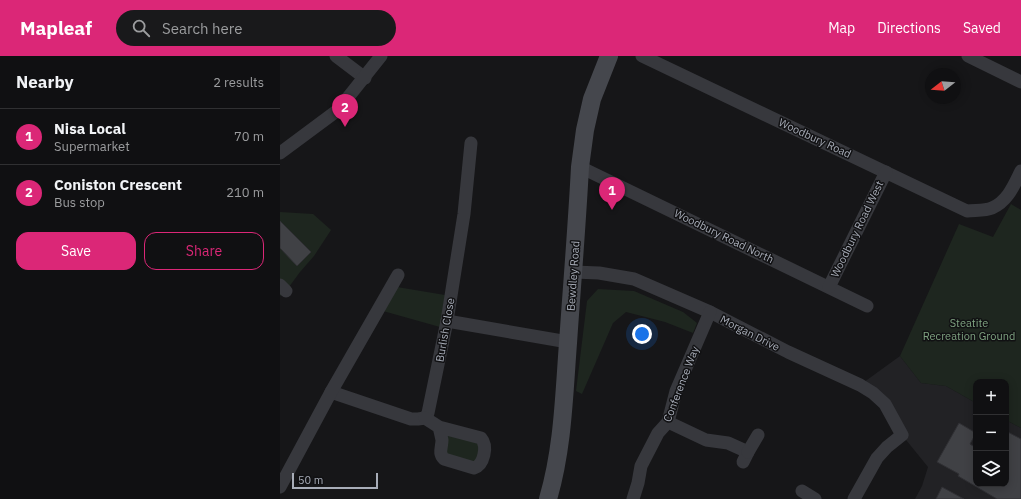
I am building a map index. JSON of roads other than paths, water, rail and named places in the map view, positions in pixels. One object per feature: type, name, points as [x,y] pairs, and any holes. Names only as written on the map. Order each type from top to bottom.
[{"type":"main road","name":"Bewdley Road","points":[[548,499],[555,475],[559,453],[564,410],[580,166],[585,130],[592,99],[609,56]]},
{"type":"street","points":[[336,56],[365,78]]},
{"type":"street","points":[[280,153],[338,110],[365,78],[380,56]]},
{"type":"street","name":"Woodbury Road","points":[[642,56],[967,211],[991,208],[1000,203],[1009,195],[1021,171]]},
{"type":"street","points":[[968,56],[1021,82]]},
{"type":"street","name":"Burlish Close","points":[[425,418],[431,406],[447,321],[464,214],[470,143]]},
{"type":"street","name":"Woodbury Road North","points":[[580,166],[829,286],[867,306]]},
{"type":"street","name":"Woodbury Road West","points":[[829,286],[886,172]]},
{"type":"street","name":"Morgan Drive","points":[[574,272],[599,272],[634,279],[710,312],[788,352],[860,385],[873,393],[885,404],[902,435],[887,447],[877,458],[854,499]]},
{"type":"street","points":[[280,487],[331,392],[398,275]]},
{"type":"street","name":"Conference Way","points":[[633,499],[641,466],[658,433],[668,422],[676,392],[710,312]]},
{"type":"street","points":[[447,321],[568,342]]},
{"type":"street","points":[[331,392],[411,419],[425,418],[439,427],[455,431],[481,438],[485,447],[481,464],[478,467],[474,468],[444,459],[441,456],[440,451],[445,437],[455,431]]},
{"type":"street","points":[[668,422],[706,440],[728,444],[746,457],[758,434]]},
{"type":"street","points":[[439,427],[442,443]]},
{"type":"street","points":[[802,491],[815,499]]},
{"type":"place","name":"Coniston Crescent","points":[[345,127]]},
{"type":"place","name":"Nisa Local","points":[[612,210]]},
{"type":"park label","name":"Steatite Recreation Ground","points":[[969,329]]}]
